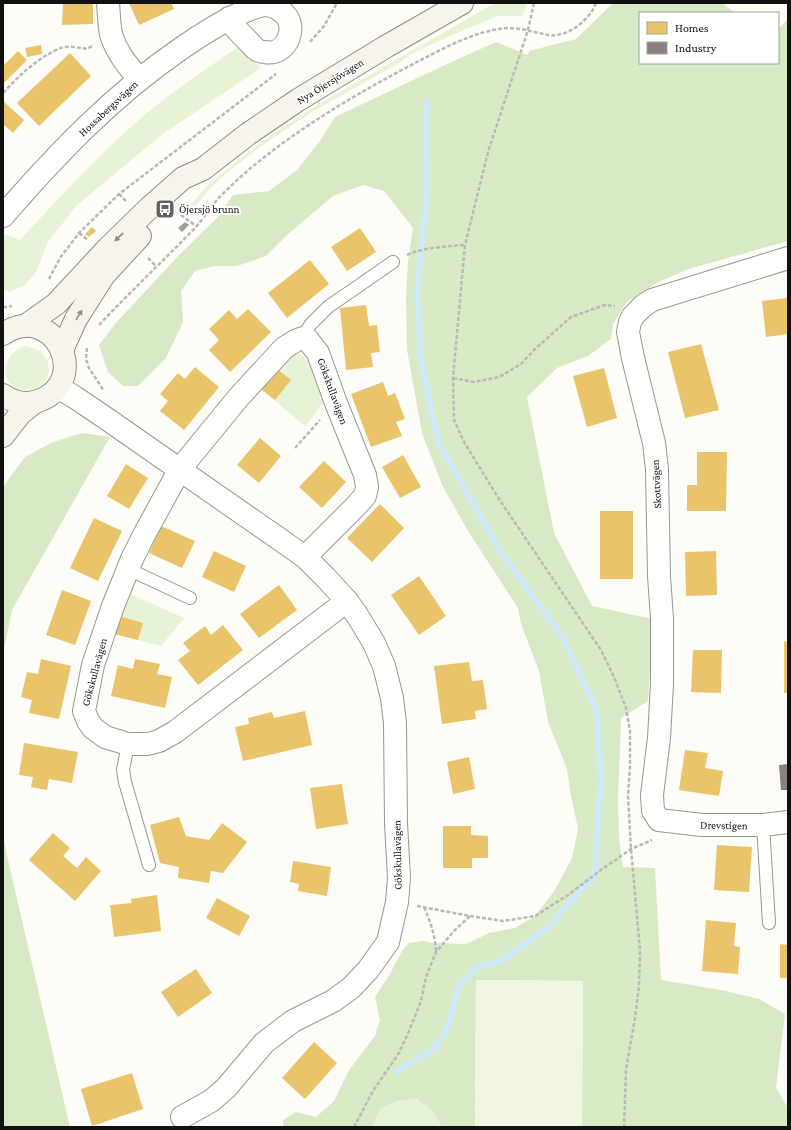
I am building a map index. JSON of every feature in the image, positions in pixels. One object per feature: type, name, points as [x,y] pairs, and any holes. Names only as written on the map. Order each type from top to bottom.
[{"type":"street","points":[[108,3],[111,34],[118,52],[139,79]]},
{"type":"street","name":"Nya Öjersjövägen","points":[[3,334],[18,327],[25,326],[56,304],[108,248],[148,209],[183,178],[203,169],[248,134],[298,100],[462,3]]},
{"type":"street","name":"Hossabergsvägen","points":[[3,216],[59,154],[139,79],[202,33],[229,18]]},
{"type":"street","name":"Nya Öjersjövägen","points":[[58,387],[65,365],[62,350],[76,319],[104,275],[165,209],[192,184],[203,169]]},
{"type":"street","points":[[633,316],[643,306],[652,300],[788,258]]},
{"type":"street","name":"Skottvägen","points":[[633,316],[628,332],[632,358],[654,443],[656,469],[662,619],[662,684],[659,738],[652,795],[653,811],[658,829]]},
{"type":"street","points":[[25,326],[43,330],[51,335],[58,342],[62,350]]},
{"type":"street","name":"Gökskullavägen","points":[[305,557],[365,496],[367,487],[365,474],[336,403],[318,353],[307,339],[303,338],[284,348],[238,398],[180,469],[145,533],[113,606],[94,666],[84,711],[93,728],[105,737],[128,744],[148,744],[160,741],[175,732],[347,601]]},
{"type":"street","points":[[3,436],[20,414],[35,402],[48,396],[58,387]]},
{"type":"street","name":"Gökskullavägen","points":[[58,387],[180,469],[305,557],[347,601],[374,644],[384,666],[392,704],[395,723],[396,823],[399,878],[397,902],[388,942],[368,970],[351,988],[334,1001],[293,1021],[264,1043],[226,1088],[211,1101],[182,1117]]},
{"type":"street","points":[[3,395],[20,402],[35,402]]},
{"type":"street","name":"Drevstigen","points":[[658,829],[702,826],[763,825],[788,822]]},
{"type":"lane","points":[[303,338],[310,325],[328,307],[393,262]]},
{"type":"lane","points":[[128,569],[190,598]]},
{"type":"lane","points":[[128,744],[123,770],[125,782],[149,865]]},
{"type":"lane","points":[[763,825],[769,923]]},
{"type":"path","points":[[309,43],[324,26],[337,3]]},
{"type":"path","points":[[534,3],[528,30],[488,152],[465,245],[453,378],[454,420],[464,442],[499,498],[601,650],[614,677],[626,708],[630,731],[628,796],[631,850],[640,950],[639,986],[626,1070],[624,1127]]},
{"type":"path","points":[[99,325],[196,226],[217,201],[257,163],[292,136],[379,82],[442,49],[481,33],[501,28],[528,30],[550,36],[561,34],[584,22],[594,11],[596,3]]},
{"type":"path","points":[[3,94],[16,78],[31,65],[55,50],[65,47],[87,49],[111,34]]},
{"type":"path","points":[[48,280],[60,258],[79,233],[119,194],[278,72]]},
{"type":"path","points":[[181,215],[196,226]]},
{"type":"path","points":[[412,252],[465,245]]},
{"type":"path","points":[[143,254],[156,266]]},
{"type":"path","points":[[453,378],[474,382],[499,377],[521,364],[571,316],[605,305],[618,306],[633,316]]},
{"type":"path","points":[[87,345],[86,359],[89,368],[105,392]]},
{"type":"path","points":[[295,448],[336,403]]},
{"type":"path","points":[[436,952],[435,937],[424,907],[503,921],[535,916],[631,850],[658,829]]},
{"type":"path","points":[[354,1127],[372,1091],[399,1053],[421,1001],[426,977],[436,952],[454,931],[470,916]]},
{"type":"green space","points":[[495,3],[527,3],[524,13],[521,16],[497,16],[450,36],[411,54],[399,63],[310,113],[260,147],[224,175],[207,192],[189,214],[186,210],[208,185],[269,136],[322,102]]},
{"type":"green space","points":[[613,3],[722,3],[734,12],[639,12],[639,64],[779,64],[779,28],[788,19],[788,241],[689,269],[658,282],[626,303],[613,324],[611,339],[588,356],[557,368],[527,397],[554,533],[592,606],[653,619],[648,701],[621,718],[618,799],[619,840],[623,867],[655,868],[661,980],[721,990],[759,999],[785,1014],[776,1088],[788,1108],[788,1127],[582,1127],[583,981],[476,980],[475,1127],[442,1127],[432,1110],[415,1098],[398,1101],[381,1108],[372,1127],[283,1127],[283,1120],[296,1112],[316,1117],[334,1101],[349,1070],[375,1036],[380,1020],[375,997],[390,974],[402,951],[409,943],[423,941],[433,943],[466,944],[489,933],[515,928],[535,916],[555,890],[572,858],[578,829],[567,769],[548,722],[539,671],[521,624],[518,608],[468,531],[442,485],[422,433],[407,350],[406,297],[408,261],[413,228],[384,191],[363,185],[333,196],[287,235],[266,256],[237,266],[214,266],[195,271],[181,291],[183,322],[166,358],[138,386],[123,386],[108,372],[99,345],[115,324],[180,254],[217,218],[233,195],[269,191],[297,170],[320,141],[335,117],[496,42],[528,55],[529,51],[576,39]]},
{"type":"green space","points":[[238,47],[261,68],[164,133],[77,205],[48,242],[36,272],[25,285],[10,292],[3,289],[3,238],[5,234],[20,240],[93,162],[124,133],[176,90]]},
{"type":"green space","points":[[25,346],[35,349],[43,354],[49,369],[48,376],[43,383],[37,388],[27,390],[18,389],[12,385],[8,381],[5,370],[8,359],[11,355],[15,351]]},
{"type":"green space","points":[[298,354],[305,357],[315,367],[326,400],[305,426],[261,389],[287,358]]},
{"type":"green space","points":[[82,433],[110,437],[12,610],[3,654],[3,487],[25,457],[53,442]]},
{"type":"green space","points":[[128,593],[184,618],[161,646],[114,634]]},
{"type":"green space","points":[[3,834],[7,856],[70,1127],[3,1127]]},
{"type":"green space","points":[[476,980],[583,981],[582,1127],[475,1127]]},
{"type":"green space","points":[[415,1098],[432,1110],[442,1127],[372,1127],[381,1108],[398,1101]]},
{"type":"building: Homes","points":[[63,3],[93,3],[93,24],[62,25]]},
{"type":"building: Homes","points":[[129,3],[171,3],[174,9],[139,25]]},
{"type":"building: Homes","points":[[41,45],[42,54],[27,57],[25,48]]},
{"type":"building: Homes","points":[[18,51],[27,60],[3,84],[3,66]]},
{"type":"building: Homes","points":[[70,53],[91,76],[39,126],[17,103]]},
{"type":"building: Homes","points":[[3,101],[24,120],[13,133],[3,124]]},
{"type":"building: Homes","points":[[92,227],[96,231],[89,237],[85,234]]},
{"type":"building: Homes","points":[[360,228],[376,252],[347,271],[331,247]]},
{"type":"building: Homes","points":[[310,260],[329,284],[287,318],[268,293]]},
{"type":"building: Homes","points":[[788,298],[788,334],[766,337],[762,301]]},
{"type":"building: Homes","points":[[366,305],[369,326],[377,325],[380,352],[371,353],[373,367],[346,370],[340,308]]},
{"type":"building: Homes","points":[[248,309],[271,332],[230,372],[209,350],[219,340],[209,329],[229,310],[237,319]]},
{"type":"building: Homes","points":[[701,344],[719,410],[685,418],[668,352]]},
{"type":"building: Homes","points":[[195,367],[219,387],[184,430],[160,411],[168,401],[160,394],[178,373],[185,379]]},
{"type":"building: Homes","points":[[604,368],[617,418],[587,427],[573,376]]},
{"type":"building: Homes","points":[[277,369],[291,380],[275,400],[261,389]]},
{"type":"building: Homes","points":[[383,382],[388,396],[395,393],[405,419],[396,422],[402,436],[371,447],[351,394]]},
{"type":"building: Homes","points":[[260,438],[281,456],[259,483],[237,465]]},
{"type":"building: Homes","points":[[697,452],[727,452],[726,511],[687,511],[687,485],[697,485]]},
{"type":"building: Homes","points":[[403,455],[421,487],[400,498],[382,467]]},
{"type":"building: Homes","points":[[324,461],[346,482],[322,508],[299,487]]},
{"type":"building: Homes","points":[[126,464],[148,478],[129,509],[107,496]]},
{"type":"building: Homes","points":[[380,504],[404,528],[372,562],[347,538]]},
{"type":"building: Homes","points":[[600,511],[633,511],[633,579],[600,579]]},
{"type":"building: Homes","points":[[94,518],[122,531],[98,581],[70,568]]},
{"type":"building: Homes","points":[[161,526],[195,541],[182,568],[149,553]]},
{"type":"building: Homes","points":[[214,551],[246,566],[234,592],[202,577]]},
{"type":"building: Homes","points":[[716,551],[717,595],[686,596],[685,552]]},
{"type":"building: Homes","points":[[419,576],[446,616],[419,635],[391,595]]},
{"type":"building: Homes","points":[[279,585],[297,610],[259,638],[240,614]]},
{"type":"building: Homes","points":[[62,590],[91,601],[75,645],[46,635]]},
{"type":"building: Homes","points":[[119,616],[143,623],[138,640],[114,634]]},
{"type":"building: Homes","points":[[223,625],[243,650],[198,685],[178,660],[190,651],[183,643],[205,626],[211,635]]},
{"type":"building: Homes","points":[[784,641],[788,642],[788,693],[784,693]]},
{"type":"building: Homes","points":[[693,650],[722,650],[721,693],[691,692]]},
{"type":"building: Homes","points":[[41,659],[71,666],[59,719],[29,713],[32,700],[21,697],[27,672],[38,674]]},
{"type":"building: Homes","points":[[135,659],[160,664],[157,674],[172,677],[165,708],[111,696],[118,665],[133,669]]},
{"type":"building: Homes","points":[[469,662],[472,681],[483,680],[487,709],[475,711],[476,719],[442,724],[434,666]]},
{"type":"building: Homes","points":[[305,711],[312,745],[243,761],[235,727],[249,724],[248,718],[272,712],[274,718]]},
{"type":"building: Homes","points":[[24,743],[78,752],[72,783],[49,779],[47,790],[31,787],[33,777],[19,775]]},
{"type":"building: Homes","points":[[685,750],[708,753],[705,768],[723,771],[719,796],[679,790]]},
{"type":"building: Homes","points":[[469,757],[475,789],[453,794],[447,762]]},
{"type":"building: Homes","points":[[342,784],[348,824],[316,829],[310,788]]},
{"type":"building: Homes","points":[[179,817],[186,836],[209,840],[222,823],[247,842],[223,873],[211,871],[209,883],[178,878],[179,867],[160,863],[150,825]]},
{"type":"building: Homes","points":[[443,826],[471,826],[471,835],[488,836],[488,858],[472,858],[472,868],[443,868]]},
{"type":"building: Homes","points":[[53,833],[70,848],[63,856],[77,868],[86,857],[101,871],[75,901],[29,860]]},
{"type":"building: Homes","points":[[717,845],[752,847],[749,892],[714,890]]},
{"type":"building: Homes","points":[[293,861],[331,867],[327,896],[298,891],[299,884],[290,882]]},
{"type":"building: Homes","points":[[157,895],[161,931],[114,937],[110,905],[132,903],[131,899]]},
{"type":"building: Homes","points":[[217,898],[250,916],[239,936],[206,918]]},
{"type":"building: Homes","points":[[706,920],[736,923],[734,946],[740,947],[738,974],[702,971]]},
{"type":"building: Homes","points":[[780,944],[788,945],[788,978],[780,978]]},
{"type":"building: Homes","points":[[196,969],[212,993],[178,1017],[161,992]]},
{"type":"building: Homes","points":[[314,1042],[337,1063],[305,1099],[282,1078]]},
{"type":"building: Homes","points":[[132,1073],[143,1109],[92,1126],[81,1089]]},
{"type":"building: Industry","points":[[788,764],[788,790],[781,790],[779,765]]},
{"type":"building: Other","points":[[185,222],[189,225],[182,232],[178,228]]},
{"type":"waterway","points":[[396,1072],[434,1049],[448,1027],[459,986],[473,970],[504,959],[547,928],[591,880],[596,867],[601,781],[597,711],[563,638],[501,552],[438,442],[421,360],[417,290],[427,191],[426,102]]},
{"type":"place","name":"Öjersjö brunn","points":[[165,209]]}]
